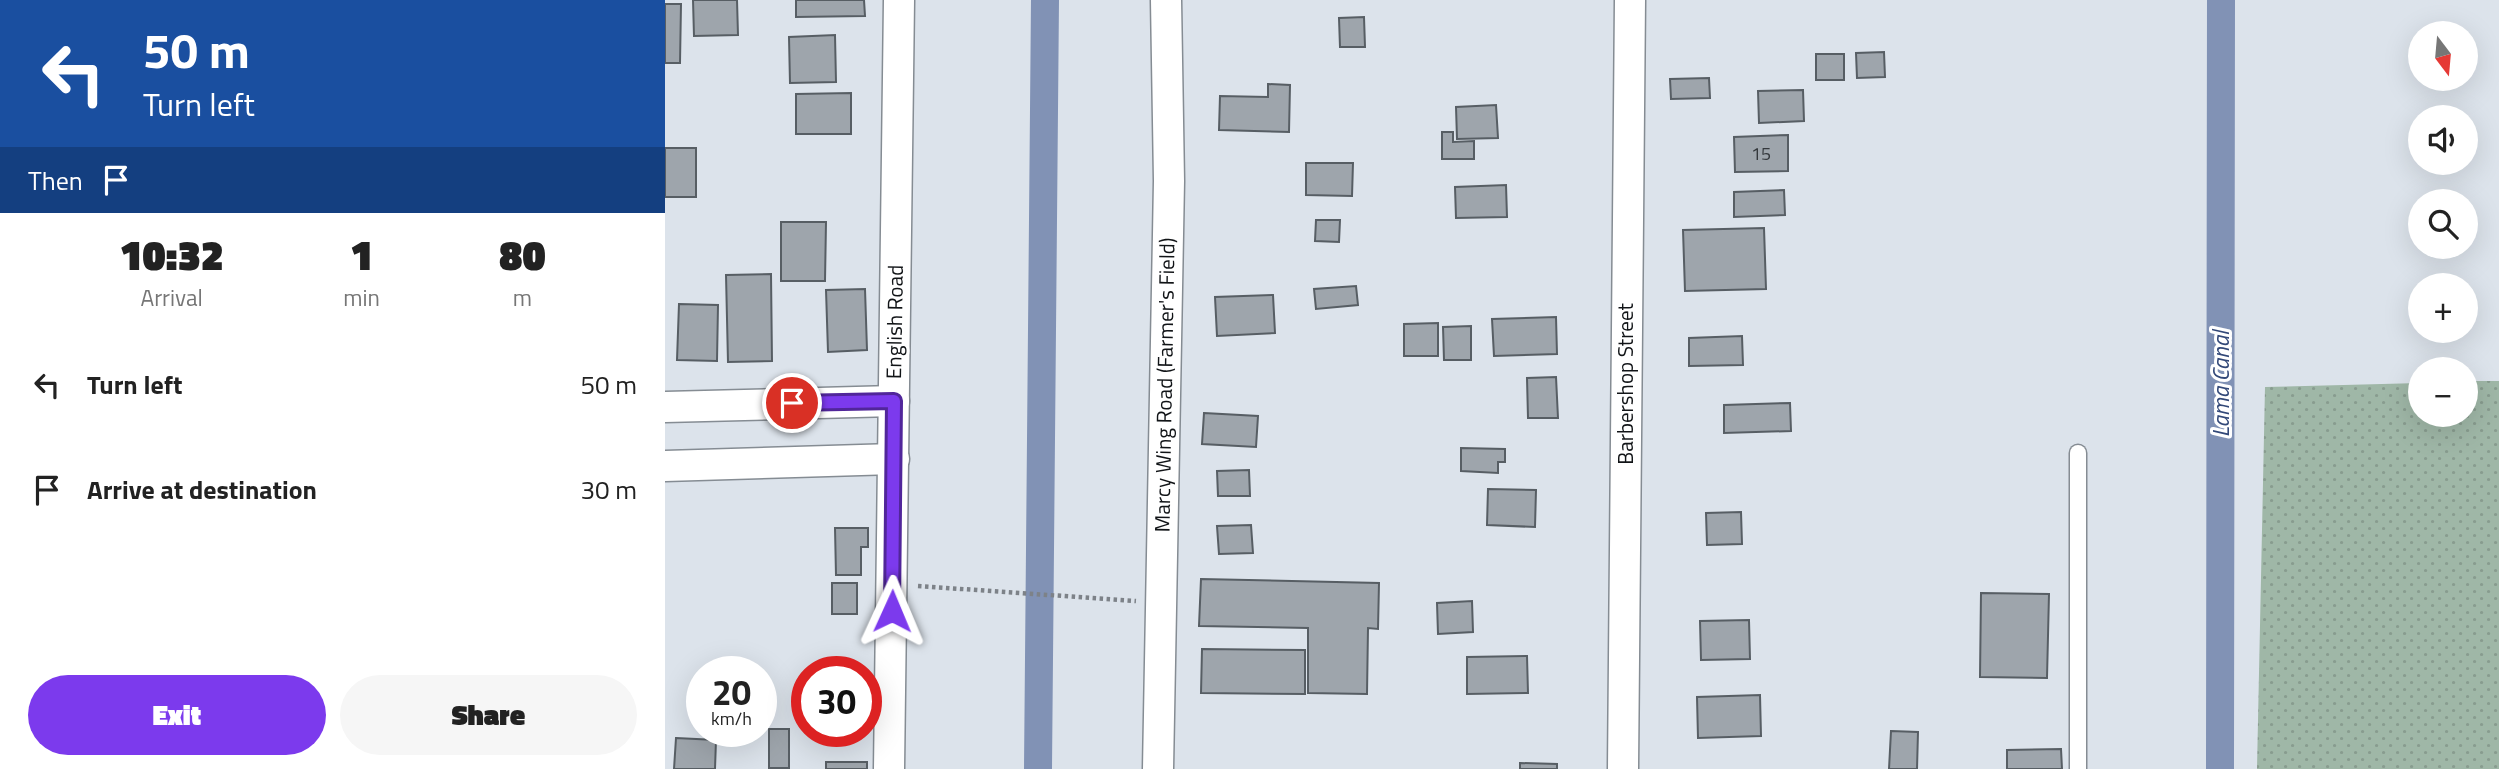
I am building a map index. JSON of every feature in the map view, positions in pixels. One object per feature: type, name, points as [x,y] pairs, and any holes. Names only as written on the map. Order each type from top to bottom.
[{"type":"street","name":"English Road","points":[[890,769],[899,0]]},
{"type":"street","name":"Marcy Wing Road (Farmer's Field)","points":[[1158,769],[1169,181],[1166,0]]},
{"type":"street","name":"Barbershop Street","points":[[1623,769],[1630,0]]},
{"type":"street","points":[[665,407],[894,401]]},
{"type":"street","points":[[665,466],[894,460]]},
{"type":"lane","points":[[2078,453],[2078,769]]},
{"type":"path","points":[[915,586],[1081,596],[1161,604]]},
{"type":"green space","points":[[2478,381],[2499,381],[2499,769],[2257,769],[2265,387],[2408,383],[2408,427],[2478,427]]},
{"type":"building","points":[[693,0],[737,0],[738,35],[694,36]]},
{"type":"building","points":[[796,0],[864,0],[865,16],[796,17]]},
{"type":"building","points":[[665,4],[681,4],[680,63],[665,63]]},
{"type":"building","points":[[1364,17],[1365,47],[1340,47],[1339,18]]},
{"type":"building","points":[[835,35],[836,82],[790,83],[789,37]]},
{"type":"building","points":[[1884,52],[1885,77],[1857,78],[1856,53]]},
{"type":"building","points":[[1816,54],[1844,54],[1844,80],[1816,80]]},
{"type":"building","points":[[1709,78],[1710,98],[1671,99],[1670,79]]},
{"type":"building","points":[[1268,84],[1290,85],[1289,132],[1219,130],[1220,96],[1268,97]]},
{"type":"building","points":[[1803,90],[1804,121],[1759,123],[1758,91]]},
{"type":"building","points":[[851,93],[851,134],[796,134],[796,94]]},
{"type":"building","points":[[1496,105],[1498,138],[1457,139],[1456,107]]},
{"type":"building","points":[[1442,132],[1453,132],[1453,142],[1474,141],[1474,159],[1442,159]]},
{"type":"building","points":[[1788,135],[1788,171],[1735,172],[1734,137]]},
{"type":"building","points":[[665,148],[696,148],[696,197],[665,197]]},
{"type":"building","points":[[1306,163],[1353,163],[1352,196],[1306,195]]},
{"type":"building","points":[[1506,185],[1507,217],[1456,218],[1455,187]]},
{"type":"building","points":[[1784,190],[1785,215],[1734,217],[1734,192]]},
{"type":"building","points":[[1316,220],[1340,220],[1339,242],[1315,241]]},
{"type":"building","points":[[781,222],[826,222],[825,281],[781,281]]},
{"type":"building","points":[[1764,228],[1766,289],[1685,291],[1683,230]]},
{"type":"building","points":[[771,274],[772,361],[728,362],[726,275]]},
{"type":"building","points":[[1356,286],[1358,305],[1316,309],[1314,289]]},
{"type":"building","points":[[865,289],[867,350],[828,352],[826,290]]},
{"type":"building","points":[[1273,295],[1275,333],[1217,336],[1215,297]]},
{"type":"building","points":[[679,304],[718,305],[717,361],[677,360]]},
{"type":"building","points":[[1556,317],[1557,354],[1494,356],[1492,319]]},
{"type":"building","points":[[1438,323],[1438,356],[1404,356],[1404,324]]},
{"type":"building","points":[[1471,326],[1471,360],[1444,360],[1443,327]]},
{"type":"building","points":[[1742,336],[1743,365],[1689,366],[1689,338]]},
{"type":"building","points":[[1556,377],[1558,418],[1528,418],[1527,378]]},
{"type":"building","points":[[1790,403],[1791,431],[1724,433],[1724,405]]},
{"type":"building","points":[[1204,413],[1258,416],[1256,447],[1202,444]]},
{"type":"building","points":[[1461,448],[1505,449],[1505,462],[1498,462],[1498,473],[1461,471]]},
{"type":"building","points":[[1249,470],[1250,496],[1218,496],[1217,471]]},
{"type":"building","points":[[1488,489],[1536,490],[1535,527],[1487,525]]},
{"type":"building","points":[[1741,512],[1742,544],[1707,545],[1706,513]]},
{"type":"building","points":[[1251,525],[1253,553],[1219,554],[1217,526]]},
{"type":"building","points":[[835,528],[868,528],[868,547],[861,547],[861,575],[836,575]]},
{"type":"building","points":[[1201,579],[1379,583],[1378,629],[1368,628],[1367,694],[1308,693],[1308,628],[1199,626]]},
{"type":"building","points":[[832,583],[857,583],[857,614],[832,614]]},
{"type":"building","points":[[1981,593],[2049,594],[2047,678],[1980,677]]},
{"type":"building","points":[[1472,601],[1473,632],[1438,634],[1437,603]]},
{"type":"building","points":[[1749,620],[1750,659],[1701,660],[1700,621]]},
{"type":"building","points":[[1202,649],[1305,650],[1305,694],[1201,693]]},
{"type":"building","points":[[1527,656],[1528,693],[1467,694],[1467,657]]},
{"type":"building","points":[[1760,695],[1761,736],[1698,738],[1697,697]]},
{"type":"building","points":[[777,729],[789,729],[789,768],[769,768],[769,747],[777,747]]},
{"type":"building","points":[[1891,731],[1918,732],[1917,769],[1889,769]]},
{"type":"building","points":[[676,738],[686,738],[686,747],[716,747],[715,769],[674,769]]},
{"type":"building","points":[[2061,749],[2062,769],[2007,769],[2007,750]]},
{"type":"building","points":[[826,762],[867,762],[867,769],[826,769]]},
{"type":"building","points":[[1520,763],[1557,764],[1557,769],[1520,769]]},
{"type":"waterway","points":[[1038,769],[1045,0]]},
{"type":"waterway","name":"Lama Canal","points":[[2220,769],[2221,0]]},
{"type":"route","points":[[792,403],[894,401],[892,611]]}]
